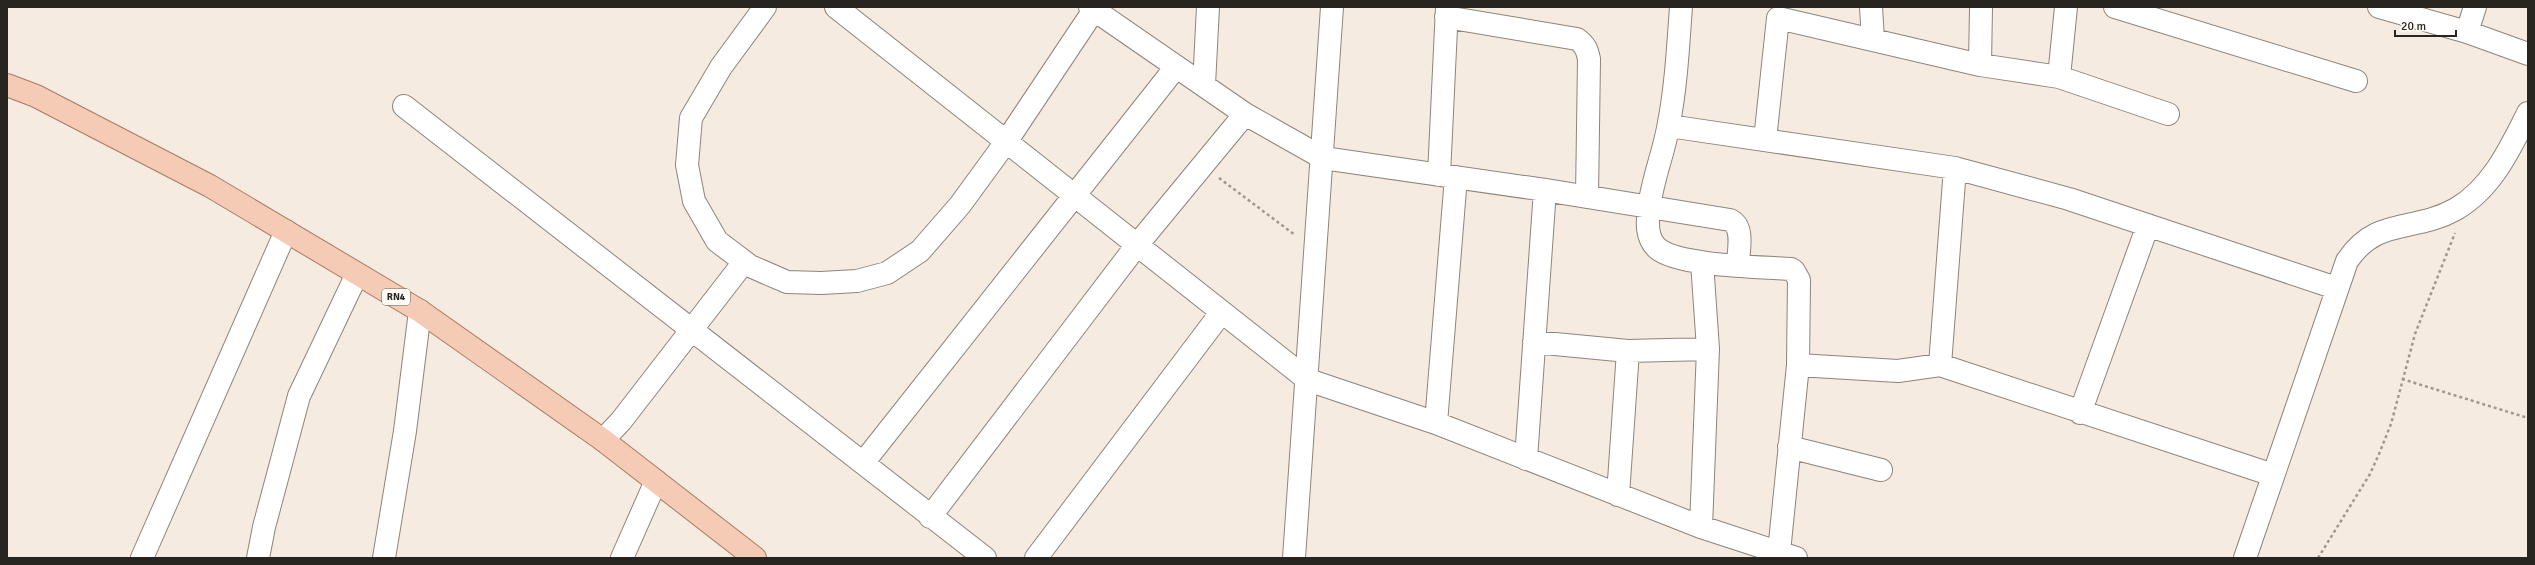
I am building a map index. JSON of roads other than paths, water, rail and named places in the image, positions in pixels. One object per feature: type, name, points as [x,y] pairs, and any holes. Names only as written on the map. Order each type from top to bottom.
[{"type":"main road","name":"RN4","points":[[7,85],[36,96],[210,186],[420,311],[603,440],[755,558]]},
{"type":"street","points":[[765,7],[721,67],[692,118],[687,165],[694,200],[717,241],[744,262],[788,282],[821,284],[857,281],[887,273],[920,251],[960,205],[1006,142],[1092,9],[1245,114],[1323,158],[1545,190],[1735,223],[1739,230],[1738,265]]},
{"type":"street","points":[[836,7],[1074,194],[1221,313],[1308,380],[1436,423],[1701,527],[1787,555],[1789,447],[1798,365],[1799,280],[1794,271],[1702,262],[1668,255],[1657,249],[1651,242],[1648,234],[1649,207],[1668,126],[1676,73],[1681,7]]},
{"type":"street","points":[[1204,85],[1208,7]]},
{"type":"street","points":[[1294,558],[1308,380],[1332,7]]},
{"type":"street","points":[[1872,7],[1873,40]]},
{"type":"street","points":[[1980,65],[1981,7]]},
{"type":"street","points":[[2059,77],[2066,7]]},
{"type":"street","points":[[2115,7],[2356,81]]},
{"type":"street","points":[[2379,7],[2467,32],[2528,54]]},
{"type":"street","points":[[2467,32],[2475,7]]},
{"type":"street","points":[[1436,423],[1447,176],[1446,12],[1577,39],[1583,43],[1587,49],[1589,59],[1587,197]]},
{"type":"street","points":[[1765,140],[1778,13],[1873,40],[1980,65],[2059,77],[2168,114]]},
{"type":"street","points":[[863,464],[1074,194],[1176,67]]},
{"type":"street","points":[[404,106],[930,517],[985,558]]},
{"type":"street","points":[[2245,558],[2336,288],[2347,261],[2357,245],[2368,237],[2387,229],[2433,219],[2468,200],[2484,185],[2505,158],[2528,113]]},
{"type":"street","points":[[930,517],[1137,245],[1245,114]]},
{"type":"street","points":[[1668,126],[1955,168],[2007,180],[2148,225],[2336,288]]},
{"type":"street","points":[[1940,365],[1955,168]]},
{"type":"street","points":[[1526,459],[1545,190]]},
{"type":"street","points":[[2080,413],[2148,225]]},
{"type":"street","points":[[142,558],[286,231]]},
{"type":"street","points":[[603,440],[621,421],[744,262]]},
{"type":"street","points":[[1701,527],[1708,348],[1702,262]]},
{"type":"street","points":[[258,558],[264,527],[299,396],[357,274]]},
{"type":"street","points":[[384,558],[405,431],[420,311]]},
{"type":"street","points":[[1036,558],[1221,313]]},
{"type":"street","points":[[1534,342],[1628,351],[1708,348]]},
{"type":"street","points":[[1618,495],[1628,351]]},
{"type":"street","points":[[1798,365],[1898,371],[1940,365],[2080,413],[2273,475]]},
{"type":"street","points":[[1789,447],[1881,470]]},
{"type":"street","points":[[622,558],[656,481]]}]
